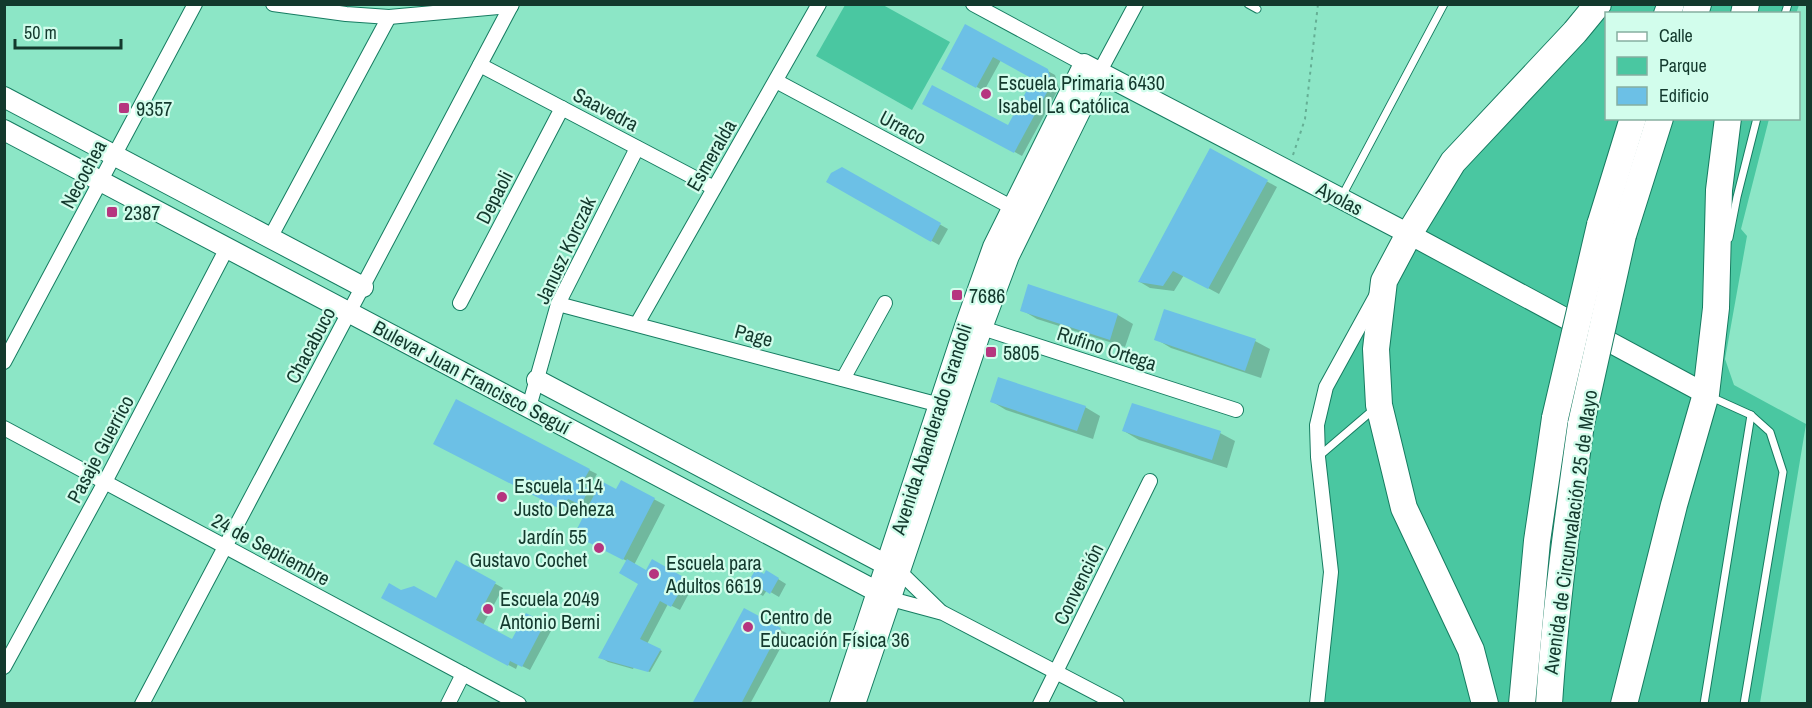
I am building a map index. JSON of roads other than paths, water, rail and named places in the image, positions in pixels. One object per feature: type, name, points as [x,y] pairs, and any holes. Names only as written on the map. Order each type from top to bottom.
[{"type":"highway","points":[[1485,704],[1471,650],[1404,508],[1379,405],[1376,349],[1384,281],[1452,162],[1575,33],[1598,4]]},
{"type":"highway","name":"Avenida de Circunvalación 25 de Mayo","points":[[1522,704],[1538,542],[1555,418],[1600,225],[1632,120]]},
{"type":"highway","name":"Avenida de Circunvalación 25 de Mayo","points":[[1549,704],[1560,584],[1581,424],[1623,235],[1659,120]]},
{"type":"highway","points":[[1624,704],[1674,505],[1706,394],[1716,308],[1719,190],[1728,120]]},
{"type":"street","name":"Necochea","points":[[4,362],[195,4]]},
{"type":"street","points":[[273,4],[348,9],[389,17],[512,5]]},
{"type":"street","name":"Esmeralda","points":[[637,324],[819,4]]},
{"type":"street","name":"Ayolas","points":[[973,4],[1706,394]]},
{"type":"street","points":[[1092,67],[1136,4]]},
{"type":"street","name":"Chacabuco","points":[[142,704],[512,5]]},
{"type":"street","points":[[270,238],[389,17]]},
{"type":"street","name":"Saavedra","points":[[480,65],[714,188]]},
{"type":"street","name":"Avenida Abanderado Grandoli","points":[[840,704],[893,569],[974,326],[993,247],[1092,67]]},
{"type":"street","name":"Avenida Abanderado Grandoli","points":[[893,569],[939,405],[974,326],[1009,256],[1092,67]]},
{"type":"street","name":"Urraco","points":[[776,81],[1013,208]]},
{"type":"street","points":[[4,97],[363,287]]},
{"type":"street","name":"Depaoli","points":[[460,303],[562,108]]},
{"type":"street","name":"Bulevar Juan Francisco Seguí","points":[[4,130],[884,595],[943,613],[1117,704]]},
{"type":"street","name":"Janusz Korczak","points":[[529,407],[558,304],[636,147]]},
{"type":"street","name":"Pasaje Guerrico","points":[[4,668],[105,482],[227,248]]},
{"type":"street","points":[[1317,704],[1330,573],[1318,457],[1317,425],[1326,387],[1384,281]]},
{"type":"street","points":[[843,379],[885,303]]},
{"type":"street","name":"Page","points":[[558,304],[939,405]]},
{"type":"street","name":"Rufino Ortega","points":[[974,326],[1236,410]]},
{"type":"street","name":"Bulevar Juan Francisco Seguí","points":[[537,380],[893,569],[943,613]]},
{"type":"street","name":"24 de Septiembre","points":[[4,428],[519,704]]},
{"type":"street","name":"Convención","points":[[1040,704],[1150,481]]},
{"type":"street","name":"Avenida Abanderado Grandoli","points":[[855,704],[884,595]]},
{"type":"street","points":[[448,704],[463,674]]},
{"type":"lane","points":[[1248,4],[1257,9]]},
{"type":"lane","points":[[1341,199],[1444,4]]},
{"type":"lane","points":[[1727,251],[1737,197],[1756,120]]},
{"type":"lane","points":[[1716,308],[1725,262]]},
{"type":"lane","points":[[1706,394],[1751,415],[1770,432],[1783,472],[1744,704]]},
{"type":"lane","points":[[1318,457],[1379,405]]},
{"type":"lane","points":[[1704,704],[1751,415]]},
{"type":"place","name":"Escuela Primaria 6430 Isabel La Católica","points":[[986,94]]},
{"type":"place","name":"9357","points":[[124,108]]},
{"type":"place","name":"2387","points":[[112,212]]},
{"type":"place","name":"7686","points":[[957,295]]},
{"type":"place","name":"5805","points":[[991,352]]},
{"type":"place","name":"Escuela 114 Justo Deheza","points":[[502,497]]},
{"type":"place","name":"Jardín 55 Gustavo Cochet","points":[[599,548]]},
{"type":"place","name":"Escuela para Adultos 6619","points":[[654,574]]},
{"type":"place","name":"Escuela 2049 Antonio Berni","points":[[488,609]]},
{"type":"place","name":"Centro de Educación Física 36","points":[[748,627]]}]
